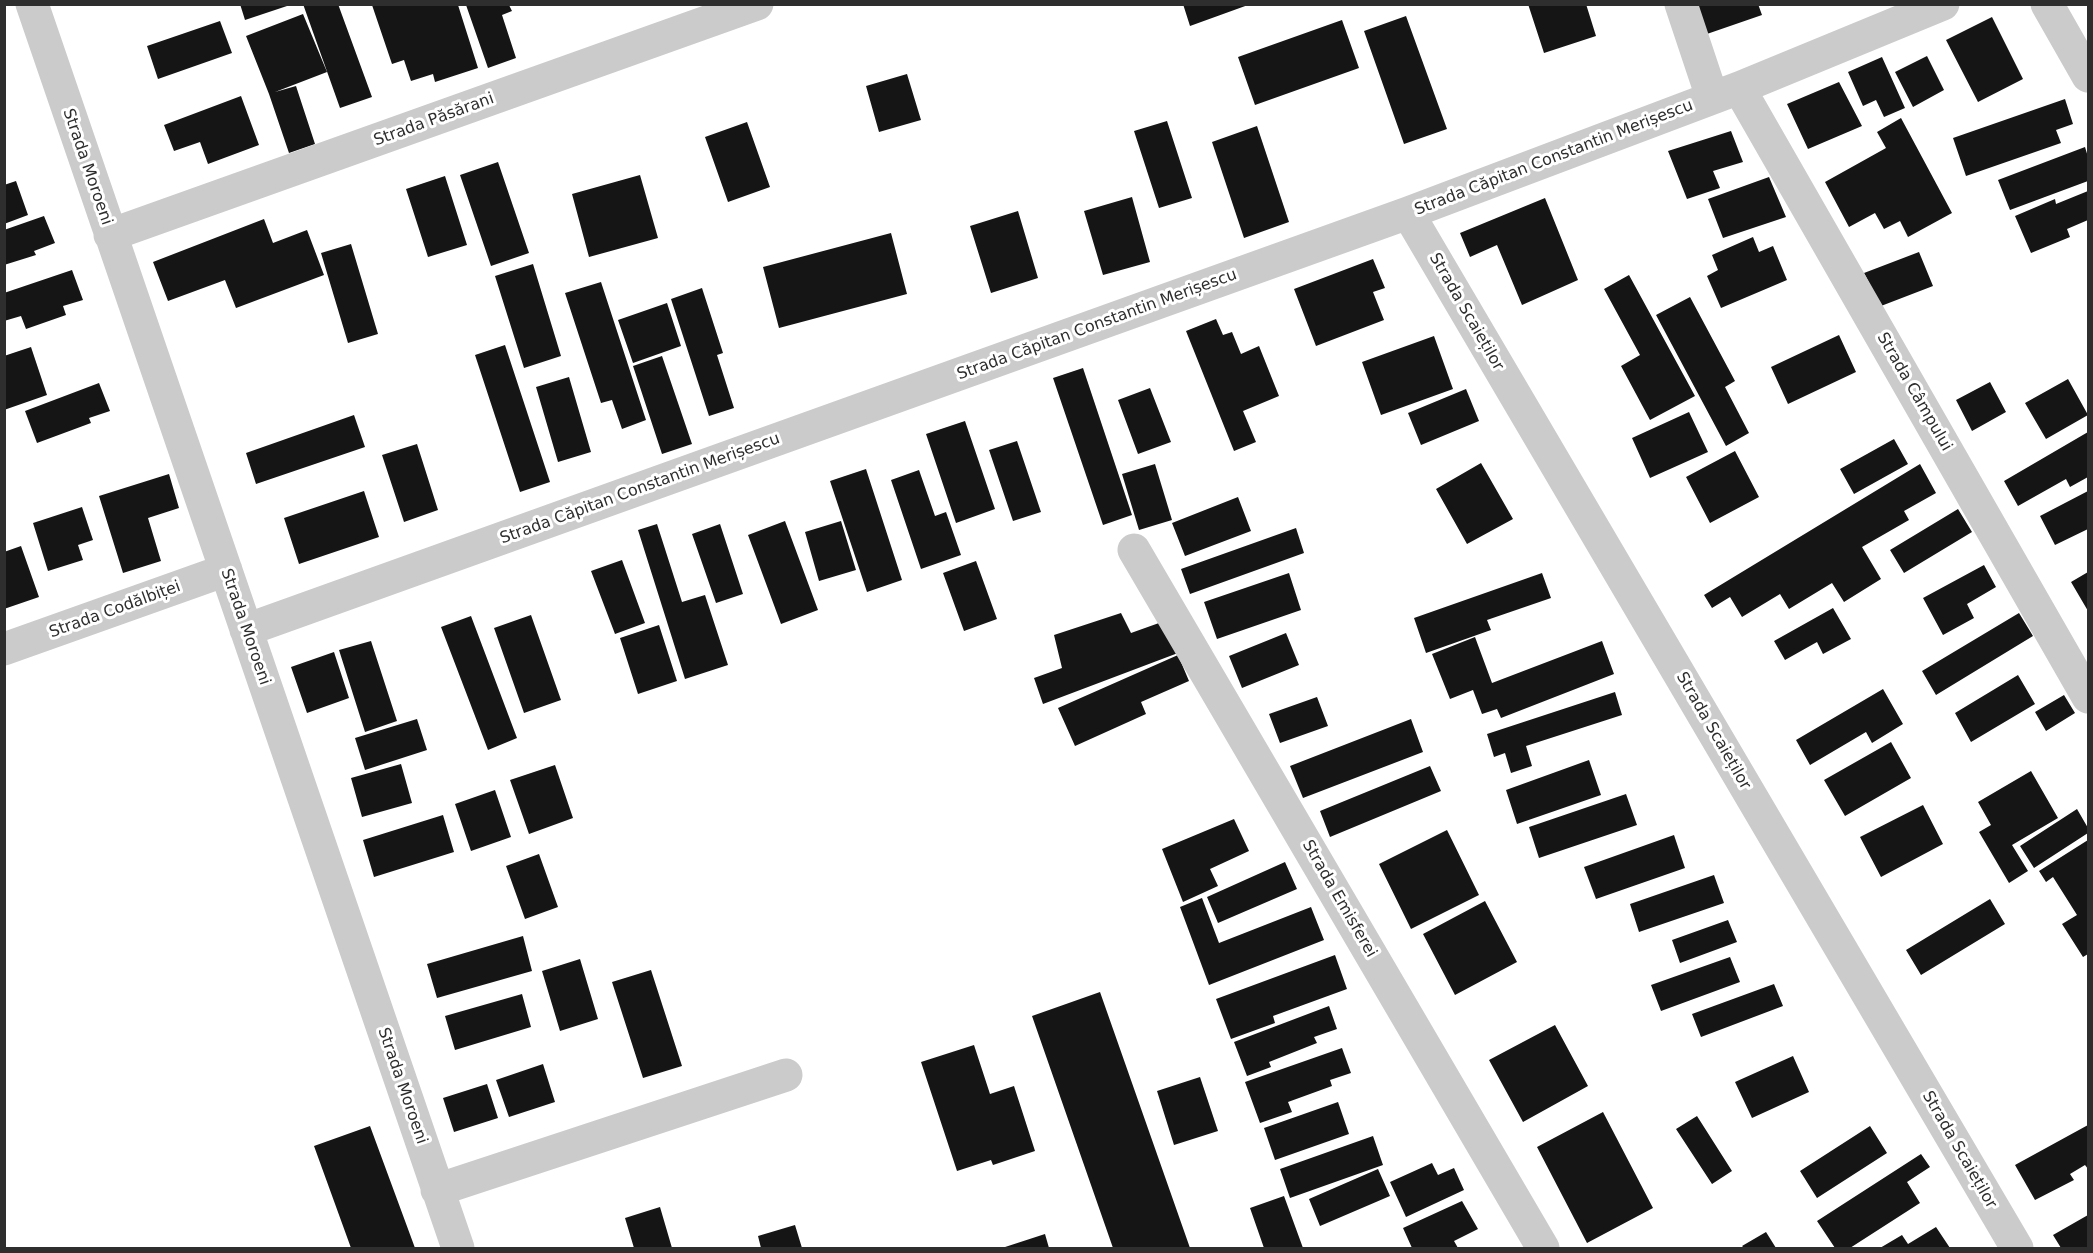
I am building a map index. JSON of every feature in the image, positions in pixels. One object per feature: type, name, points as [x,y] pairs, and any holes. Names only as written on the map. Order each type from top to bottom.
[{"type":"street","name":"Strada Moroeni","points":[[32,4],[458,1248]]},
{"type":"street","name":"Strada Păsărani","points":[[110,235],[757,4]]},
{"type":"street","name":"Strada Câmpului","points":[[1681,4],[1726,92],[2088,697]]},
{"type":"street","name":"Strada Căpitan Constantin Merișescu","points":[[246,630],[1408,213],[1726,92],[1943,4]]},
{"type":"street","points":[[2047,4],[2088,76]]},
{"type":"street","name":"Strada Scaieților","points":[[1408,213],[2018,1248]]},
{"type":"street","name":"Strada Emisferei","points":[[1134,549],[1543,1248]]},
{"type":"street","name":"Strada Codălbiței","points":[[4,649],[225,570]]},
{"type":"street","points":[[437,1190],[786,1075]]},
{"type":"building","points":[[240,4],[290,4],[290,5],[245,20]]},
{"type":"building","points":[[303,4],[338,4],[372,97],[340,108]]},
{"type":"building","points":[[1183,4],[1248,4],[1248,5],[1190,26]]},
{"type":"building","points":[[1528,4],[1586,4],[1596,36],[1544,53]]},
{"type":"building","points":[[1694,4],[1758,4],[1762,15],[1704,35]]},
{"type":"building","points":[[372,5],[458,5],[478,68],[435,82],[433,74],[411,81],[404,60],[392,64]]},
{"type":"building","points":[[466,5],[509,5],[512,11],[502,15],[516,58],[488,68]]},
{"type":"building","points":[[303,14],[327,72],[275,92],[296,86],[315,144],[289,153],[246,36]]},
{"type":"building","points":[[1406,16],[1447,129],[1404,144],[1364,31]]},
{"type":"building","points":[[1992,17],[2023,79],[1978,102],[1946,40]]},
{"type":"building","points":[[1342,20],[1359,68],[1255,105],[1238,57]]},
{"type":"building","points":[[220,21],[232,53],[158,79],[147,46]]},
{"type":"building","points":[[1927,56],[1944,90],[1913,107],[1895,72]]},
{"type":"building","points":[[1882,57],[1905,108],[1884,117],[1876,100],[1863,106],[1848,72]]},
{"type":"building","points":[[907,74],[921,120],[879,132],[866,86]]},
{"type":"building","points":[[1839,82],[1862,126],[1808,149],[1787,104]]},
{"type":"building","points":[[241,96],[259,145],[208,164],[200,142],[174,151],[164,125]]},
{"type":"building","points":[[2065,99],[2073,124],[2056,130],[2061,143],[1966,176],[1953,138]]},
{"type":"building","points":[[1901,118],[1952,213],[1908,237],[1900,221],[1884,229],[1875,213],[1849,227],[1825,182],[1886,148],[1877,132]]},
{"type":"building","points":[[1167,121],[1192,198],[1159,208],[1134,131]]},
{"type":"building","points":[[747,122],[770,187],[728,202],[705,137]]},
{"type":"building","points":[[1257,126],[1289,222],[1244,238],[1212,142]]},
{"type":"building","points":[[1731,131],[1743,162],[1713,171],[1720,188],[1687,199],[1668,151]]},
{"type":"building","points":[[2085,147],[2088,157],[2088,181],[2010,210],[1998,180]]},
{"type":"building","points":[[498,162],[529,253],[491,266],[460,175]]},
{"type":"building","points":[[640,175],[658,238],[589,257],[572,194]]},
{"type":"building","points":[[445,176],[467,245],[428,257],[406,189]]},
{"type":"building","points":[[1769,177],[1786,217],[1723,238],[1708,199]]},
{"type":"building","points":[[16,181],[28,215],[4,224],[4,185]]},
{"type":"building","points":[[2088,191],[2088,220],[2067,229],[2070,237],[2031,253],[2015,216],[2055,199],[2056,204]]},
{"type":"building","points":[[1132,197],[1150,262],[1103,275],[1084,211]]},
{"type":"building","points":[[1545,198],[1578,280],[1522,305],[1497,245],[1470,257],[1460,233]]},
{"type":"building","points":[[1018,211],[1038,278],[991,293],[970,226]]},
{"type":"building","points":[[44,216],[55,243],[34,251],[36,255],[4,265],[4,230]]},
{"type":"building","points":[[264,219],[273,243],[307,230],[324,275],[236,308],[225,280],[168,301],[153,262]]},
{"type":"building","points":[[891,233],[907,294],[779,328],[763,267]]},
{"type":"building","points":[[1753,237],[1759,252],[1773,246],[1787,280],[1721,308],[1707,276],[1718,270],[1712,255]]},
{"type":"building","points":[[351,244],[378,334],[348,343],[321,253]]},
{"type":"building","points":[[1919,252],[1933,286],[1881,306],[1864,273]]},
{"type":"building","points":[[1373,259],[1385,288],[1373,292],[1384,320],[1316,346],[1294,289]]},
{"type":"building","points":[[533,264],[561,356],[524,368],[495,276]]},
{"type":"building","points":[[72,270],[83,300],[63,306],[66,315],[26,329],[21,316],[4,321],[4,293]]},
{"type":"building","points":[[1629,275],[1695,396],[1650,420],[1621,366],[1640,355],[1604,289]]},
{"type":"building","points":[[601,282],[646,420],[622,429],[612,400],[601,403],[565,293]]},
{"type":"building","points":[[702,288],[723,353],[717,355],[734,408],[709,416],[671,299]]},
{"type":"building","points":[[1690,297],[1735,381],[1725,387],[1749,433],[1726,446],[1656,315]]},
{"type":"building","points":[[667,303],[681,346],[633,363],[618,320]]},
{"type":"building","points":[[1216,319],[1223,335],[1232,332],[1241,354],[1259,346],[1279,396],[1243,411],[1256,442],[1234,451],[1186,331]]},
{"type":"building","points":[[1839,335],[1856,372],[1788,404],[1771,367]]},
{"type":"building","points":[[1434,336],[1453,389],[1381,415],[1362,362]]},
{"type":"building","points":[[505,345],[550,482],[520,492],[475,355]]},
{"type":"building","points":[[31,347],[47,395],[4,410],[4,356]]},
{"type":"building","points":[[662,356],[692,444],[662,454],[633,366]]},
{"type":"building","points":[[1083,368],[1132,515],[1103,525],[1053,378]]},
{"type":"building","points":[[569,377],[591,452],[558,462],[536,387]]},
{"type":"building","points":[[2068,379],[2088,415],[2046,439],[2025,403]]},
{"type":"building","points":[[1990,382],[2006,412],[1972,431],[1956,400]]},
{"type":"building","points":[[99,383],[110,411],[89,418],[91,423],[37,443],[25,411]]},
{"type":"building","points":[[1150,388],[1171,442],[1138,454],[1118,400]]},
{"type":"building","points":[[1466,389],[1479,421],[1421,445],[1408,413]]},
{"type":"building","points":[[1689,412],[1708,452],[1650,478],[1632,438]]},
{"type":"building","points":[[354,415],[365,447],[256,484],[246,453]]},
{"type":"building","points":[[965,421],[995,509],[956,523],[926,434]]},
{"type":"building","points":[[2088,432],[2088,477],[2070,487],[2066,479],[2018,506],[2004,481]]},
{"type":"building","points":[[1894,439],[1908,464],[1854,494],[1840,469]]},
{"type":"building","points":[[1017,441],[1041,512],[1013,521],[989,450]]},
{"type":"building","points":[[417,444],[438,510],[404,522],[382,455]]},
{"type":"building","points":[[1735,451],[1759,497],[1710,523],[1686,477]]},
{"type":"building","points":[[1481,463],[1513,519],[1467,544],[1436,489]]},
{"type":"building","points":[[1155,464],[1172,520],[1139,530],[1122,474]]},
{"type":"building","points":[[1920,464],[1936,493],[1904,511],[1909,520],[1862,547],[1881,579],[1844,602],[1832,583],[1789,609],[1780,594],[1742,617],[1730,597],[1712,608],[1704,595]]},
{"type":"building","points":[[866,469],[902,580],[867,592],[830,481]]},
{"type":"building","points":[[919,470],[935,516],[946,512],[961,555],[921,569],[891,480]]},
{"type":"building","points":[[169,474],[179,508],[148,518],[161,561],[123,573],[99,496]]},
{"type":"building","points":[[364,491],[379,537],[299,564],[284,518]]},
{"type":"building","points":[[2088,491],[2088,529],[2055,545],[2040,516]]},
{"type":"building","points":[[1238,497],[1251,531],[1185,556],[1172,523]]},
{"type":"building","points":[[82,507],[93,540],[78,545],[83,560],[48,571],[33,523]]},
{"type":"building","points":[[1958,509],[1972,532],[1904,573],[1890,550]]},
{"type":"building","points":[[785,521],[818,610],[781,624],[748,535]]},
{"type":"building","points":[[841,521],[856,570],[819,581],[805,532]]},
{"type":"building","points":[[657,524],[682,602],[705,595],[728,665],[685,679],[638,530]]},
{"type":"building","points":[[720,524],[743,594],[716,603],[692,534]]},
{"type":"building","points":[[1296,528],[1304,553],[1190,594],[1181,569]]},
{"type":"building","points":[[21,546],[39,597],[4,609],[4,552]]},
{"type":"building","points":[[622,560],[645,623],[615,634],[591,571]]},
{"type":"building","points":[[976,561],[997,619],[964,631],[943,573]]},
{"type":"building","points":[[1984,565],[1996,587],[1967,604],[1974,618],[1943,635],[1923,598]]},
{"type":"building","points":[[2088,572],[2088,611],[2071,582]]},
{"type":"building","points":[[1289,573],[1301,610],[1217,639],[1204,602]]},
{"type":"building","points":[[1542,573],[1551,598],[1487,620],[1491,630],[1426,653],[1414,618]]},
{"type":"building","points":[[1833,608],[1851,639],[1823,654],[1817,642],[1785,660],[1774,641]]},
{"type":"building","points":[[1121,613],[1131,633],[1159,623],[1178,653],[1043,704],[1034,678],[1062,668],[1054,635]]},
{"type":"building","points":[[2019,613],[2033,636],[1936,695],[1922,671]]},
{"type":"building","points":[[531,615],[561,700],[524,713],[494,628]]},
{"type":"building","points":[[471,616],[517,738],[488,750],[441,627]]},
{"type":"building","points":[[659,625],[677,681],[638,694],[620,638]]},
{"type":"building","points":[[1286,633],[1299,665],[1242,688],[1229,656]]},
{"type":"building","points":[[1475,637],[1492,683],[1602,641],[1614,674],[1501,718],[1497,709],[1482,714],[1473,690],[1450,699],[1432,654]]},
{"type":"building","points":[[371,641],[397,721],[365,732],[339,650]]},
{"type":"building","points":[[334,652],[349,698],[307,713],[291,667]]},
{"type":"building","points":[[1178,655],[1189,681],[1141,702],[1146,714],[1075,746],[1058,708]]},
{"type":"building","points":[[2018,675],[2035,704],[1971,742],[1955,713]]},
{"type":"building","points":[[1883,689],[1903,724],[1872,743],[1866,732],[1810,765],[1796,740]]},
{"type":"building","points":[[1615,692],[1622,715],[1526,746],[1532,766],[1511,773],[1505,753],[1494,757],[1487,734]]},
{"type":"building","points":[[2064,695],[2075,713],[2046,731],[2035,712]]},
{"type":"building","points":[[1317,697],[1328,726],[1280,743],[1269,714]]},
{"type":"building","points":[[417,719],[427,750],[365,770],[355,738]]},
{"type":"building","points":[[1411,719],[1423,752],[1303,798],[1290,766]]},
{"type":"building","points":[[1891,742],[1911,778],[1845,816],[1824,780]]},
{"type":"building","points":[[1589,760],[1601,795],[1517,824],[1506,790]]},
{"type":"building","points":[[401,764],[412,803],[362,817],[351,778]]},
{"type":"building","points":[[555,765],[573,818],[529,834],[510,780]]},
{"type":"building","points":[[1430,766],[1441,791],[1330,837],[1320,811]]},
{"type":"building","points":[[2031,771],[2058,818],[2012,845],[2028,871],[2009,883],[1979,832],[1991,825],[1978,802]]},
{"type":"building","points":[[495,790],[511,837],[471,851],[455,804]]},
{"type":"building","points":[[1626,794],[1637,825],[1539,858],[1529,827]]},
{"type":"building","points":[[1923,805],[1943,844],[1881,877],[1860,837]]},
{"type":"building","points":[[2077,809],[2088,828],[2088,833],[2034,868],[2020,846]]},
{"type":"building","points":[[443,815],[454,852],[374,877],[363,840]]},
{"type":"building","points":[[1234,819],[1249,851],[1210,869],[1218,886],[1183,902],[1162,849]]},
{"type":"building","points":[[1447,830],[1479,895],[1411,929],[1379,864]]},
{"type":"building","points":[[1674,835],[1685,868],[1596,899],[1584,867]]},
{"type":"building","points":[[2088,840],[2088,954],[2083,957],[2062,924],[2077,915],[2053,877],[2046,882],[2039,871]]},
{"type":"building","points":[[539,854],[558,907],[525,919],[506,866]]},
{"type":"building","points":[[1285,862],[1297,889],[1218,923],[1207,897]]},
{"type":"building","points":[[1714,875],[1724,903],[1639,932],[1630,904]]},
{"type":"building","points":[[1202,898],[1219,943],[1311,907],[1324,940],[1209,985],[1180,907]]},
{"type":"building","points":[[1990,899],[2005,924],[1921,975],[1906,950]]},
{"type":"building","points":[[1485,901],[1517,962],[1455,995],[1423,934]]},
{"type":"building","points":[[1728,920],[1737,942],[1680,963],[1672,940]]},
{"type":"building","points":[[523,936],[532,971],[437,998],[427,964]]},
{"type":"building","points":[[1335,955],[1347,989],[1273,1016],[1275,1023],[1231,1039],[1216,999]]},
{"type":"building","points":[[1730,957],[1740,982],[1661,1011],[1651,985]]},
{"type":"building","points":[[580,959],[598,1019],[560,1031],[542,971]]},
{"type":"building","points":[[651,970],[682,1066],[643,1078],[612,982]]},
{"type":"building","points":[[1774,984],[1783,1006],[1701,1037],[1692,1014]]},
{"type":"building","points":[[1100,992],[1190,1248],[1113,1248],[1032,1016]]},
{"type":"building","points":[[522,994],[531,1027],[455,1050],[445,1016]]},
{"type":"building","points":[[1329,1006],[1337,1029],[1314,1037],[1317,1043],[1269,1062],[1271,1067],[1247,1076],[1234,1042]]},
{"type":"building","points":[[1555,1025],[1588,1086],[1523,1122],[1489,1060]]},
{"type":"building","points":[[974,1045],[990,1094],[1014,1086],[1035,1151],[993,1165],[991,1160],[957,1171],[921,1062]]},
{"type":"building","points":[[1342,1048],[1351,1073],[1330,1080],[1332,1086],[1288,1102],[1292,1112],[1260,1123],[1245,1082]]},
{"type":"building","points":[[1793,1056],[1809,1092],[1752,1118],[1735,1082]]},
{"type":"building","points":[[543,1064],[555,1102],[509,1117],[496,1080]]},
{"type":"building","points":[[1200,1077],[1218,1131],[1174,1145],[1157,1091]]},
{"type":"building","points":[[487,1084],[498,1118],[454,1132],[443,1098]]},
{"type":"building","points":[[1338,1102],[1349,1134],[1275,1160],[1264,1128]]},
{"type":"building","points":[[1603,1112],[1653,1208],[1587,1243],[1537,1147]]},
{"type":"building","points":[[1697,1116],[1732,1171],[1712,1184],[1676,1129]]},
{"type":"building","points":[[2088,1125],[2088,1169],[2085,1165],[2070,1174],[2074,1180],[2035,1200],[2015,1165]]},
{"type":"building","points":[[370,1126],[415,1248],[351,1248],[314,1146]]},
{"type":"building","points":[[1870,1126],[1887,1153],[1817,1198],[1800,1171]]},
{"type":"building","points":[[1373,1136],[1383,1165],[1290,1198],[1280,1169]]},
{"type":"building","points":[[1921,1154],[1930,1167],[1907,1182],[1920,1203],[1850,1248],[1835,1248],[1817,1221]]},
{"type":"building","points":[[1432,1163],[1438,1175],[1454,1168],[1464,1190],[1406,1217],[1390,1182]]},
{"type":"building","points":[[1378,1169],[1390,1196],[1320,1226],[1309,1199]]},
{"type":"building","points":[[1284,1196],[1303,1248],[1264,1248],[1250,1208]]},
{"type":"building","points":[[1462,1201],[1478,1229],[1454,1241],[1458,1248],[1412,1248],[1403,1228]]},
{"type":"building","points":[[660,1207],[672,1248],[634,1248],[625,1218]]},
{"type":"building","points":[[2088,1215],[2088,1248],[2061,1248],[2053,1235]]},
{"type":"building","points":[[795,1225],[802,1248],[761,1248],[758,1236]]},
{"type":"building","points":[[1936,1227],[1950,1248],[1880,1248],[1902,1235],[1908,1244]]},
{"type":"building","points":[[1766,1232],[1776,1248],[1744,1248],[1742,1246]]},
{"type":"building","points":[[1045,1234],[1049,1248],[1002,1248]]}]
